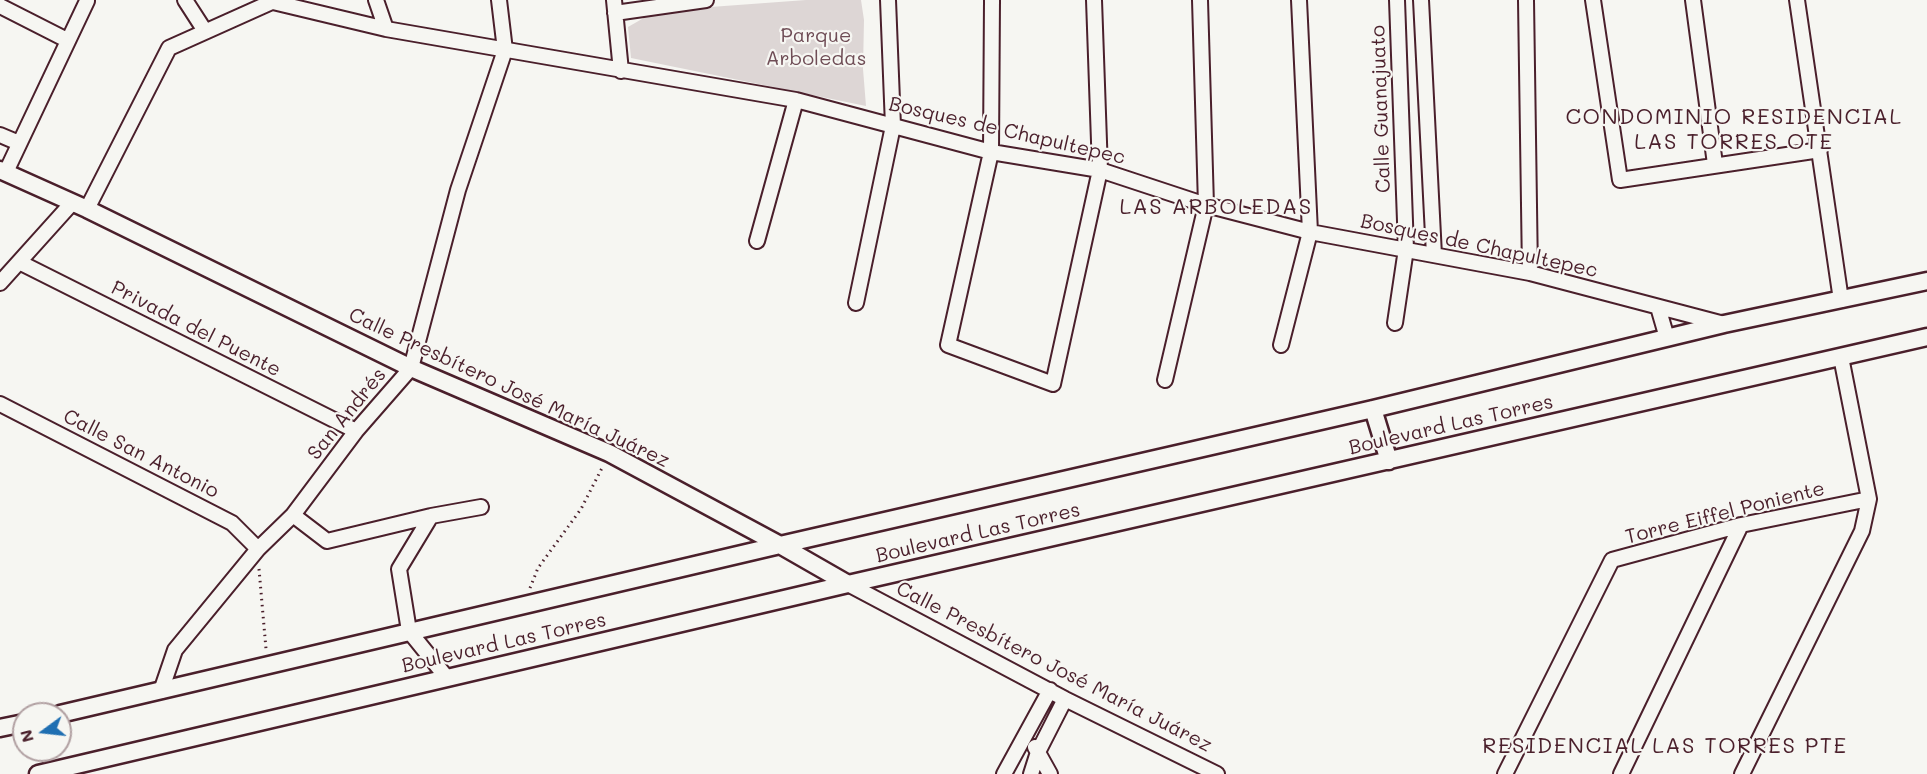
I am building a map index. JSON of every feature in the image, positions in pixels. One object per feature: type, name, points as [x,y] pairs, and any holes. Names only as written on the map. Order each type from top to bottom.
[{"type":"street","points":[[185,0],[205,31]]},
{"type":"street","points":[[376,0],[386,29]]},
{"type":"street","points":[[499,0],[505,50]]},
{"type":"street","points":[[621,71],[614,6],[706,0]]},
{"type":"street","points":[[856,303],[893,126],[888,0]]},
{"type":"street","points":[[992,0],[991,152],[948,345],[1053,384],[1100,170],[1094,0]]},
{"type":"street","points":[[1165,380],[1206,205],[1200,0]]},
{"type":"street","points":[[1281,345],[1310,232],[1299,0]]},
{"type":"street","name":"Calle Guanajuato","points":[[1395,323],[1406,249],[1397,0]]},
{"type":"street","points":[[1421,0],[1434,255]]},
{"type":"street","points":[[1526,0],[1530,273]]},
{"type":"street","points":[[1593,0],[1620,180],[1820,150]]},
{"type":"street","points":[[1693,0],[1715,164]]},
{"type":"street","points":[[1797,0],[1841,300]]},
{"type":"street","points":[[3,171],[19,143],[87,1]]},
{"type":"street","points":[[0,283],[79,206],[169,48],[274,1]]},
{"type":"street","name":"Bosques de Chapultepec","points":[[274,1],[386,29],[796,100],[991,152],[1100,170],[1206,205],[1310,232],[1530,273],[1724,324]]},
{"type":"street","points":[[0,6],[67,39]]},
{"type":"street","name":"San Andrés","points":[[161,691],[175,650],[258,549],[293,515],[356,431],[411,368],[458,190],[505,50]]},
{"type":"street","points":[[756,241],[796,100]]},
{"type":"street","points":[[0,135],[19,143]]},
{"type":"street","name":"Calle Presbítero José María Juárez","points":[[3,171],[411,368],[609,453],[848,584],[1065,699],[1216,774]]},
{"type":"street","name":"Privada del Puente","points":[[20,262],[356,431]]},
{"type":"street","name":"Boulevard Las Torres","points":[[72,711],[780,545],[1373,410],[1724,324],[1927,281]]},
{"type":"street","points":[[1658,307],[1667,338]]},
{"type":"street","name":"Boulevard Las Torres","points":[[38,774],[442,672],[848,584],[1927,337]]},
{"type":"street","points":[[1742,774],[1862,531],[1869,499],[1841,357]]},
{"type":"street","name":"Calle San Antonio","points":[[0,404],[232,523],[258,549]]},
{"type":"street","points":[[1373,410],[1389,461]]},
{"type":"street","name":"Torre Eiffel Poniente","points":[[1505,774],[1612,560],[1741,525],[1869,499]]},
{"type":"street","points":[[293,515],[327,542],[432,516],[481,507]]},
{"type":"street","points":[[432,516],[399,569],[409,631],[442,672]]},
{"type":"street","points":[[1620,774],[1741,525]]},
{"type":"street","points":[[1004,774],[1050,690]]},
{"type":"street","points":[[1031,774],[1038,752],[1065,699]]},
{"type":"street","points":[[1026,733],[1050,774]]},
{"type":"path","points":[[521,607],[538,568],[581,509],[609,453]]},
{"type":"path","points":[[258,549],[268,666]]},
{"type":"green space","name":"Parque Arboledas","points":[[806,0],[861,0],[864,20],[863,69],[866,106],[631,58],[628,27],[656,11]]},
{"type":"district","name":"CONDOMINIO RESIDENCIAL LAS TORRES OTE","points":[[1734,130]]},
{"type":"district","name":"LAS ARBOLEDAS","points":[[1216,207]]},
{"type":"district","name":"RESIDENCIAL LAS TORRES PTE","points":[[1665,746]]}]
